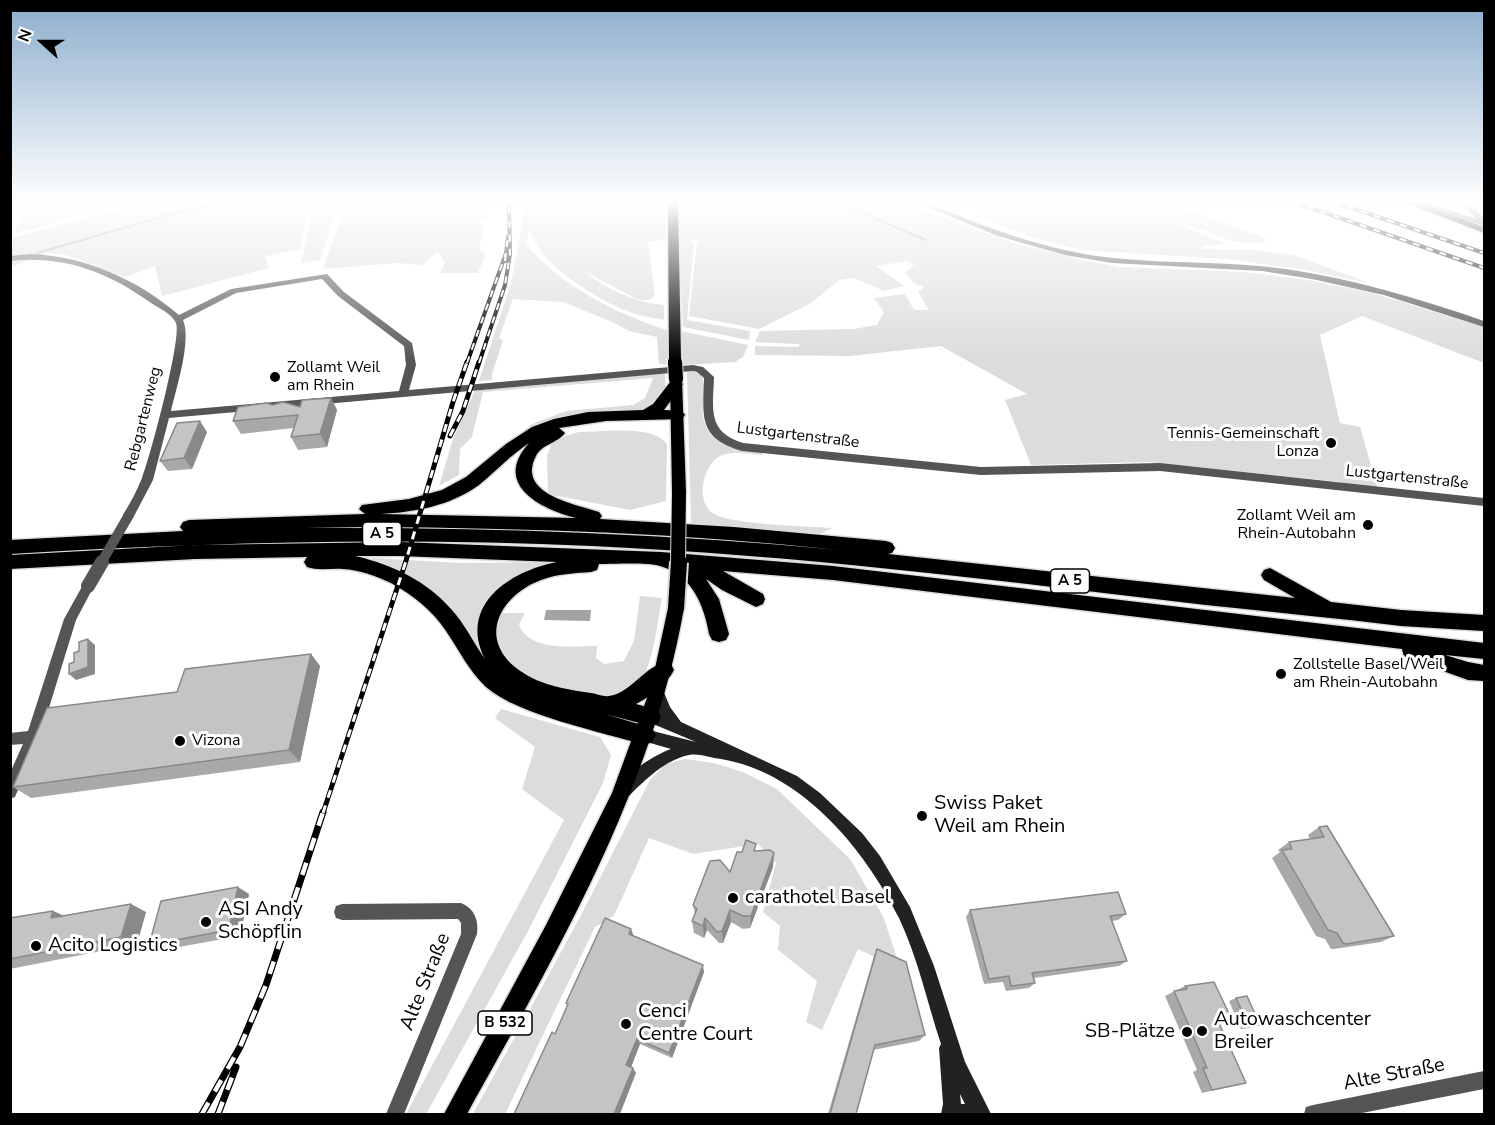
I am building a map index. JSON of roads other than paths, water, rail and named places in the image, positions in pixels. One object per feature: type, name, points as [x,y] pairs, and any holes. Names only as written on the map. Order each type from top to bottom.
[{"type":"highway","points":[[644,416],[663,403],[676,382]]},
{"type":"highway","points":[[244,523],[259,518],[409,506],[429,502],[471,482],[520,440],[538,430],[578,418],[644,416],[678,421]]},
{"type":"highway","points":[[657,528],[579,514],[546,501],[529,488],[525,478],[525,463],[532,451],[544,439],[573,428],[678,421]]},
{"type":"highway","points":[[49,544],[90,534],[244,523],[393,520],[657,528],[836,542],[1208,585],[1246,600]]},
{"type":"highway","name":"A 5","points":[[10,547],[280,535],[383,534],[590,539],[894,560],[1401,618],[1485,633]]},
{"type":"highway","name":"A 5","points":[[10,562],[234,551],[442,550],[661,559],[844,574],[1485,651]]},
{"type":"highway","points":[[234,551],[261,560],[357,563],[392,576],[410,585],[440,609],[479,668],[505,690],[547,708],[648,726]]},
{"type":"highway","points":[[635,558],[606,564],[565,567],[534,575],[511,587],[502,596],[492,610],[485,634],[492,655],[500,666],[517,680],[539,691],[610,706],[648,726]]},
{"type":"highway","points":[[661,559],[682,568],[699,580],[711,600],[719,634]]},
{"type":"highway","points":[[694,561],[729,585],[756,599]]},
{"type":"highway","points":[[1270,575],[1335,610]]},
{"type":"highway","name":"A 5","points":[[1401,618],[1485,614]]},
{"type":"highway","name":"A 5","points":[[1401,618],[1485,623]]},
{"type":"highway","points":[[1328,632],[1412,651],[1468,671],[1485,673]]},
{"type":"highway","points":[[610,706],[638,693],[664,670]]},
{"type":"main road","name":"B 532","points":[[455,1114],[543,954],[624,791],[658,694],[676,608],[679,554],[674,254]]},
{"type":"main road","points":[[658,694],[667,715],[679,727],[760,764],[794,783],[824,807],[864,848],[890,887],[910,928],[925,964],[948,1041],[974,1102],[982,1114]]},
{"type":"main road","points":[[648,726],[679,727]]},
{"type":"main road","points":[[648,726],[692,748],[737,755]]},
{"type":"main road","points":[[624,791],[668,755],[692,748]]},
{"type":"main road","points":[[948,1041],[952,1104],[950,1114]]},
{"type":"main road","points":[[958,1114],[978,1114]]},
{"type":"street","points":[[1080,254],[1127,261],[1230,265],[1302,274],[1382,291],[1485,324]]},
{"type":"street","points":[[10,259],[41,256],[69,260],[133,285],[178,319],[234,291],[324,276],[341,294],[409,345],[411,365],[403,394]]},
{"type":"street","name":"Rebgartenweg","points":[[10,792],[33,738],[70,619],[147,480],[166,415],[181,343],[182,329],[178,319]]},
{"type":"street","name":"Lustgartenstraße","points":[[166,415],[693,368],[700,369],[709,377],[708,422],[711,429],[725,441],[742,447],[981,471],[1160,467],[1485,502]]},
{"type":"street","points":[[10,739],[33,738]]},
{"type":"street","name":"Alte Straße","points":[[342,912],[461,912],[467,916],[471,924],[469,934],[395,1114]]},
{"type":"street","name":"Alte Straße","points":[[1316,1114],[1485,1080]]},
{"type":"railway","points":[[467,363],[505,254]]},
{"type":"railway","points":[[505,261],[506,254]]},
{"type":"railway","points":[[479,363],[505,285],[510,254]]},
{"type":"railway","points":[[1445,254],[1484,268]]},
{"type":"railway","points":[[323,813],[405,564],[467,362]]},
{"type":"railway","points":[[450,436],[463,411],[479,362]]},
{"type":"railway","points":[[202,1114],[240,1047],[266,985],[323,812]]},
{"type":"railway","points":[[218,1114],[236,1067]]},
{"type":"place","name":"Zollamt Weil am Rhein","points":[[275,377]]},
{"type":"place","name":"Tennis-Gemeinschaft Lonza","points":[[1331,443]]},
{"type":"place","name":"Zollamt Weil am Rhein-Autobahn","points":[[1368,525]]},
{"type":"place","name":"Zollstelle Basel/Weil am Rhein-Autobahn","points":[[1281,674]]},
{"type":"place","name":"Vizona","points":[[180,741]]},
{"type":"place","name":"Swiss Paket Weil am Rhein","points":[[922,816]]},
{"type":"place","name":"carathotel Basel","points":[[733,898]]},
{"type":"place","name":"ASI Andy Schöpflin","points":[[206,922]]},
{"type":"place","name":"Acito Logistics","points":[[36,946]]},
{"type":"place","name":"Cenci Centre Court","points":[[626,1024]]},
{"type":"place","name":"Autowaschcenter Breiler","points":[[1202,1031]]},
{"type":"place","name":"SB-Plätze","points":[[1187,1032]]}]
